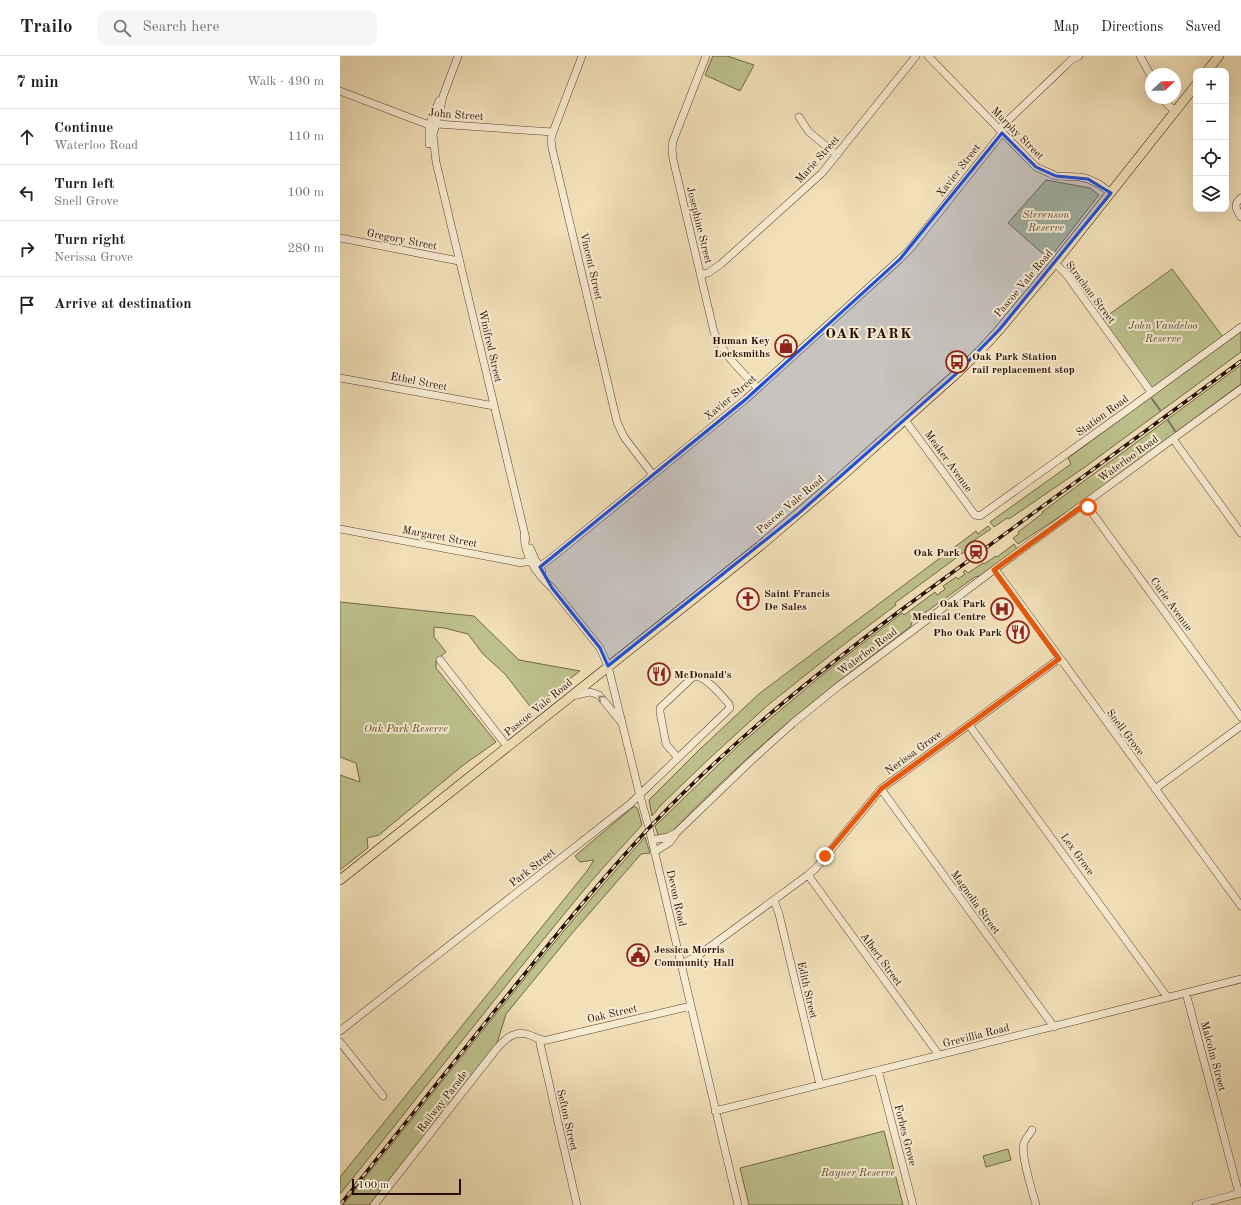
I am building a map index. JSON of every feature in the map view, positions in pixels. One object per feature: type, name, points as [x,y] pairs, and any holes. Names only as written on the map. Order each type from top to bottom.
[{"type":"main road","points":[[1209,68],[1219,56]]},
{"type":"main road","name":"Pascoe Vale Road","points":[[340,880],[568,697],[683,608],[787,523],[905,420],[981,350],[1056,263],[1193,89]]},
{"type":"street","name":"Winifred Street","points":[[436,162],[433,135],[443,96],[458,56]]},
{"type":"street","name":"Vincent Street","points":[[582,56],[553,132],[552,148],[617,422],[624,437],[653,475]]},
{"type":"street","name":"Josephine Street","points":[[706,56],[673,141],[673,159],[714,332],[718,342],[727,354],[758,388]]},
{"type":"street","name":"Marie Street","points":[[701,274],[708,273],[721,264],[817,178],[916,56]]},
{"type":"street","name":"Murphy Street","points":[[928,56],[1036,167],[1056,176],[1080,177],[1092,180],[1111,193]]},
{"type":"street","name":"Xavier Street","points":[[538,568],[758,388],[910,250],[1000,131],[1064,66],[1078,56]]},
{"type":"street","points":[[1140,56],[1147,68]]},
{"type":"street","name":"John Street","points":[[340,91],[429,125],[437,124],[553,132]]},
{"type":"street","name":"Winifred Street","points":[[443,96],[437,104],[429,125],[429,141],[436,162],[524,535],[532,560],[552,588],[600,648],[608,666]]},
{"type":"street","points":[[1167,104],[1176,111]]},
{"type":"street","points":[[799,117],[809,132],[837,155]]},
{"type":"street","points":[[1241,198],[1235,206],[1241,217]]},
{"type":"street","name":"Gregory Street","points":[[340,238],[459,261]]},
{"type":"street","name":"Strachan Street","points":[[1056,263],[1066,274],[1151,392]]},
{"type":"street","name":"Station Road","points":[[975,515],[980,516],[986,512],[1241,327]]},
{"type":"street","name":"Ethel Street","points":[[340,378],[494,406]]},
{"type":"street","name":"Waterloo Road","points":[[652,840],[668,838],[676,833],[742,769],[793,723],[859,670],[1241,389]]},
{"type":"street","name":"Meaker Avenue","points":[[905,420],[975,515]]},
{"type":"street","points":[[1173,439],[1241,533]]},
{"type":"street","name":"Curie Avenue","points":[[1085,504],[1241,717]]},
{"type":"street","name":"Margaret Street","points":[[340,529],[522,563],[532,560]]},
{"type":"street","name":"Snell Grove","points":[[994,570],[1241,906]]},
{"type":"street","name":"Nerissa Grove","points":[[681,964],[696,957],[816,868],[881,789],[1059,659]]},
{"type":"street","points":[[440,660],[507,746]]},
{"type":"street","name":"Devon Road","points":[[608,666],[652,840],[738,1205]]},
{"type":"street","name":"Park Street","points":[[340,1031],[640,796],[728,710],[730,708],[730,704],[711,685],[698,676],[694,676],[660,708],[666,742],[668,747],[678,758]]},
{"type":"street","points":[[568,697],[590,692],[599,695],[623,724]]},
{"type":"street","name":"Lex Grove","points":[[969,725],[1168,998]]},
{"type":"street","points":[[1155,789],[1241,726]]},
{"type":"street","name":"Magnolia Street","points":[[881,789],[1054,1027]]},
{"type":"street","name":"Waterloo Road","points":[[654,852],[670,842],[676,833]]},
{"type":"street","name":"Albert Street","points":[[808,875],[939,1055]]},
{"type":"street","name":"Edith Street","points":[[774,900],[779,914],[820,1085]]},
{"type":"street","name":"Grevillia Road","points":[[716,1111],[1241,979]]},
{"type":"street","name":"Malcolm Street","points":[[1186,993],[1240,1194]]},
{"type":"street","name":"Oak Street","points":[[539,1039],[547,1040],[691,1006]]},
{"type":"street","name":"Railway Parade","points":[[374,1205],[506,1039],[515,1034],[524,1033],[539,1039]]},
{"type":"street","name":"Sefton Street","points":[[539,1039],[577,1205]]},
{"type":"street","points":[[340,1042],[383,1096]]},
{"type":"street","name":"Forbes Grove","points":[[878,1070],[913,1205]]},
{"type":"street","points":[[1032,1130],[1024,1142],[1023,1150],[1036,1205]]},
{"type":"street","points":[[1196,1205],[1240,1194]]},
{"type":"highlighted area","points":[[1002,133],[1036,167],[1056,176],[1088,179],[1111,193],[1000,329],[955,375],[798,514],[608,666],[600,648],[552,588],[540,567],[746,399],[900,259]]},
{"type":"green space","points":[[713,56],[727,56],[754,65],[740,91],[705,75]]},
{"type":"green space","name":"Stevenson Reserve","points":[[1046,180],[1090,188],[1099,195],[1049,259],[1008,223]]},
{"type":"green space","name":"John Vandeloo Reserve","points":[[1172,269],[1226,341],[1241,331],[1241,352],[1085,467],[1009,519],[1007,518],[994,527],[990,522],[1071,464],[1068,458],[1155,394],[1100,321]]},
{"type":"green space","points":[[1241,365],[1241,384],[1079,504],[1018,544],[1013,538],[1019,534],[1018,532],[1043,513],[1042,512]]},
{"type":"green space","points":[[988,526],[991,529],[973,541],[975,544],[895,603],[896,605],[768,705],[711,757],[661,805],[652,816],[649,800],[699,750],[760,693],[976,531],[978,534]]},
{"type":"green space","points":[[1014,544],[1017,549],[912,622],[911,626],[786,724],[702,801],[670,834],[662,836],[658,835],[655,826],[738,746],[833,666],[902,613],[904,615],[935,592],[937,595],[945,589],[943,586],[956,577],[958,579],[965,574],[963,572],[965,570],[968,573],[983,563],[984,564],[996,556],[997,557]]},
{"type":"green space","name":"Oak Park Reserve","points":[[340,602],[474,616],[519,660],[580,671],[554,691],[533,710],[505,674],[483,654],[468,634],[434,627],[434,637],[446,652],[436,660],[436,668],[496,742],[462,766],[379,835],[367,838],[368,848],[340,870],[340,775],[360,782],[356,763],[340,757]]},
{"type":"green space","points":[[633,807],[636,807],[638,810],[642,825],[557,922],[340,1194],[340,1177],[587,871],[594,860],[580,862],[575,856]]},
{"type":"green space","points":[[645,837],[650,853],[641,854],[574,931],[506,1014],[497,1043],[369,1205],[343,1205],[529,973]]},
{"type":"green space","name":"Rayner Reserve","points":[[884,1131],[903,1205],[749,1205],[740,1168]]},
{"type":"green space","points":[[1008,1149],[1011,1160],[986,1167],[983,1156]]},
{"type":"waterway","points":[[1152,399],[1160,410]]},
{"type":"waterway","points":[[1168,420],[1175,431]]},
{"type":"railway","points":[[340,1205],[587,898],[648,829],[738,741],[802,687],[901,610],[1241,361]]},
{"type":"place","name":"Human Key Locksmiths","points":[[786,346]]},
{"type":"place","name":"Oak Park Station rail replacement stop","points":[[957,362]]},
{"type":"place","name":"Oak Park","points":[[976,552]]},
{"type":"place","name":"Saint Francis De Sales","points":[[748,599]]},
{"type":"place","name":"Oak Park Medical Centre","points":[[1002,609]]},
{"type":"place","name":"Pho Oak Park","points":[[1018,632]]},
{"type":"place","name":"McDonald's","points":[[659,674]]},
{"type":"place","name":"Jessica Morris Community Hall","points":[[638,955]]},
{"type":"district","name":"OAK PARK","points":[[869,333]]},
{"type":"route","points":[[825,856],[881,789],[1059,659],[994,570],[1085,504],[1088,507]]}]
